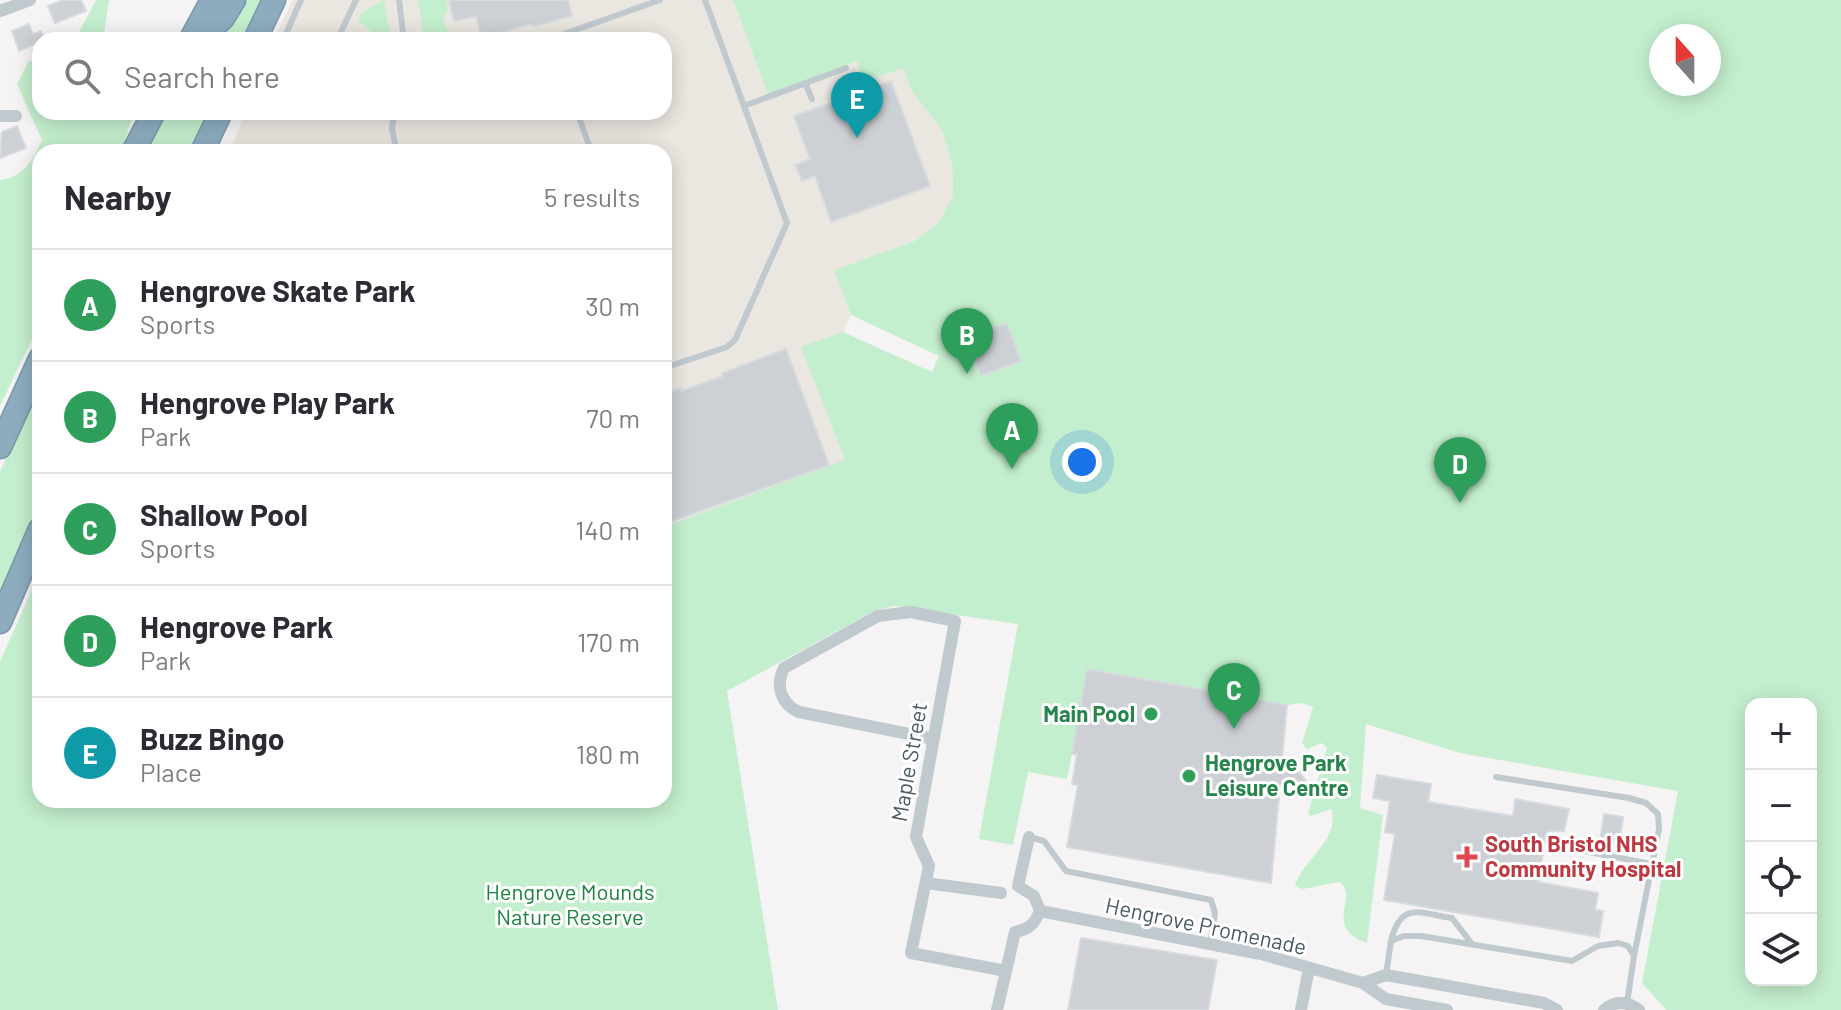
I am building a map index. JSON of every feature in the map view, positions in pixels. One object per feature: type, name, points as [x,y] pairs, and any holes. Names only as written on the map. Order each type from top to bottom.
[{"type":"highway","points":[[195,32],[212,0]]},
{"type":"highway","points":[[208,32],[223,18],[234,0]]},
{"type":"highway","points":[[259,32],[274,0]]},
{"type":"highway","points":[[137,144],[150,120]]},
{"type":"highway","points":[[206,144],[217,120]]},
{"type":"highway","points":[[0,447],[32,377]]},
{"type":"highway","points":[[0,622],[32,548]]},
{"type":"street","points":[[0,11],[30,0]]},
{"type":"street","points":[[0,116],[16,116]]},
{"type":"street","name":"Maple Street","points":[[934,739],[799,712],[788,707],[778,685],[784,668],[878,616],[911,612],[955,621],[934,739],[916,837],[929,866],[911,953],[1006,971]]},
{"type":"street","points":[[997,1010],[1015,932],[1026,930],[1035,922],[1040,911],[1034,896],[1018,886],[1029,837]]},
{"type":"street","points":[[926,883],[1001,893]]},
{"type":"street","name":"Hengrove Promenade","points":[[1040,911],[1261,954],[1363,983],[1386,999],[1447,1010]]},
{"type":"street","points":[[1301,1010],[1309,968]]},
{"type":"street","points":[[1363,983],[1386,975],[1544,1003],[1557,1010]]},
{"type":"street","points":[[1604,1010],[1613,1004],[1627,1003],[1639,1010]]},
{"type":"lane","points":[[287,32],[301,0]]},
{"type":"lane","points":[[341,32],[356,0]]},
{"type":"lane","points":[[399,0],[403,32]]},
{"type":"lane","points":[[571,32],[660,0]]},
{"type":"lane","points":[[672,365],[727,347],[735,340],[787,223],[705,0]]},
{"type":"lane","points":[[744,106],[846,68]]},
{"type":"lane","points":[[805,83],[812,99]]},
{"type":"lane","points":[[393,120],[395,144]]},
{"type":"lane","points":[[580,120],[589,144]]},
{"type":"lane","points":[[1496,777],[1646,803],[1658,814],[1659,829],[1627,1003]]},
{"type":"lane","points":[[1029,837],[1044,841],[1066,871],[1211,900],[1215,913],[1210,945]]},
{"type":"lane","points":[[1569,848],[1651,864]]},
{"type":"lane","points":[[1386,975],[1394,926],[1410,911],[1452,918],[1472,945]]},
{"type":"lane","points":[[1391,941],[1404,936],[1421,936],[1572,961],[1598,946],[1618,943],[1628,946],[1634,956]]},
{"type":"shaded area","points":[[293,0],[733,0],[768,93],[857,61],[903,68],[911,90],[942,129],[952,163],[953,197],[939,222],[915,241],[835,270],[851,315],[843,332],[802,347],[854,482],[672,623],[672,144],[233,144],[242,120],[672,120],[672,32],[277,32]]},
{"type":"green space","points":[[96,0],[109,0],[104,32],[79,32]]},
{"type":"green space","points":[[237,0],[265,0],[250,32],[217,32]]},
{"type":"green space","points":[[384,0],[390,32],[372,32],[358,21],[362,13]]},
{"type":"green space","points":[[418,0],[446,0],[448,9],[443,20],[447,30],[452,32],[423,32]]},
{"type":"green space","name":"Hengrove Mounds Nature Reserve","points":[[733,0],[1841,0],[1841,1010],[1666,1010],[1642,983],[1678,791],[1460,753],[1366,724],[1360,808],[1383,815],[1367,943],[1353,936],[1346,929],[1345,888],[1339,882],[1303,889],[1295,886],[1326,839],[1333,820],[1331,809],[1311,816],[1308,814],[1327,748],[1322,743],[1307,749],[1302,743],[1313,707],[1302,703],[1287,705],[1088,669],[1067,779],[1028,772],[1013,845],[979,839],[1018,624],[895,606],[876,610],[727,691],[778,1010],[0,1010],[0,662],[32,589],[32,808],[672,808],[672,524],[845,460],[801,347],[843,332],[932,372],[939,356],[851,315],[834,270],[915,241],[939,222],[953,196],[952,163],[942,130],[911,90],[903,68],[864,81],[857,61],[768,94]]},
{"type":"green space","points":[[29,61],[32,61],[32,118],[17,84]]},
{"type":"green space","points":[[33,120],[131,120],[124,144],[40,144],[42,140]]},
{"type":"green space","points":[[163,120],[208,120],[197,144],[149,144]]},
{"type":"green space","points":[[31,161],[32,339],[0,406],[0,180],[15,175]]},
{"type":"green space","points":[[32,399],[32,521],[0,595],[0,472]]},
{"type":"building","points":[[63,0],[81,0],[86,11],[55,23],[48,6]]},
{"type":"building","points":[[449,0],[568,0],[572,16],[503,32],[480,32],[476,16],[454,21]]},
{"type":"building","points":[[29,24],[32,45],[19,51],[12,31]]},
{"type":"building","points":[[891,81],[930,186],[831,222],[815,176],[802,181],[795,165],[810,159],[794,116]]},
{"type":"building","points":[[17,126],[26,148],[0,158],[2,132]]},
{"type":"building","points":[[1007,323],[1021,361],[981,376],[968,337]]},
{"type":"building","points":[[786,349],[829,465],[672,521],[672,391],[681,388],[682,391],[723,376],[722,373]]},
{"type":"building","name":"Hengrove Park Leisure Centre","points":[[1087,669],[1287,705],[1281,771],[1299,772],[1306,781],[1298,789],[1280,786],[1271,883],[1067,847],[1078,785],[1072,784],[1077,754],[1072,754]]},
{"type":"building","name":"South Bristol NHS Community Hospital","points":[[1377,775],[1431,784],[1428,802],[1513,816],[1515,799],[1569,809],[1564,831],[1547,831],[1538,882],[1598,893],[1595,910],[1603,911],[1599,937],[1384,900],[1395,834],[1385,832],[1390,801],[1373,798]]},
{"type":"building","points":[[1604,814],[1623,817],[1619,844],[1600,841]]},
{"type":"building","points":[[1081,938],[1217,960],[1208,1010],[1068,1010]]},
{"type":"place","name":"Buzz Bingo","points":[[857,138]]},
{"type":"place","name":"Hengrove Play Park","points":[[967,374]]},
{"type":"place","name":"Hengrove Skate Park","points":[[1012,469]]},
{"type":"place","name":"Hengrove Park","points":[[1460,503]]},
{"type":"place","name":"Main Pool","points":[[1151,714]]},
{"type":"place","name":"Shallow Pool","points":[[1234,729]]},
{"type":"place","name":"Hengrove Park Leisure Centre","points":[[1189,776]]},
{"type":"place","name":"South Bristol NHS Community Hospital","points":[[1467,857]]}]
